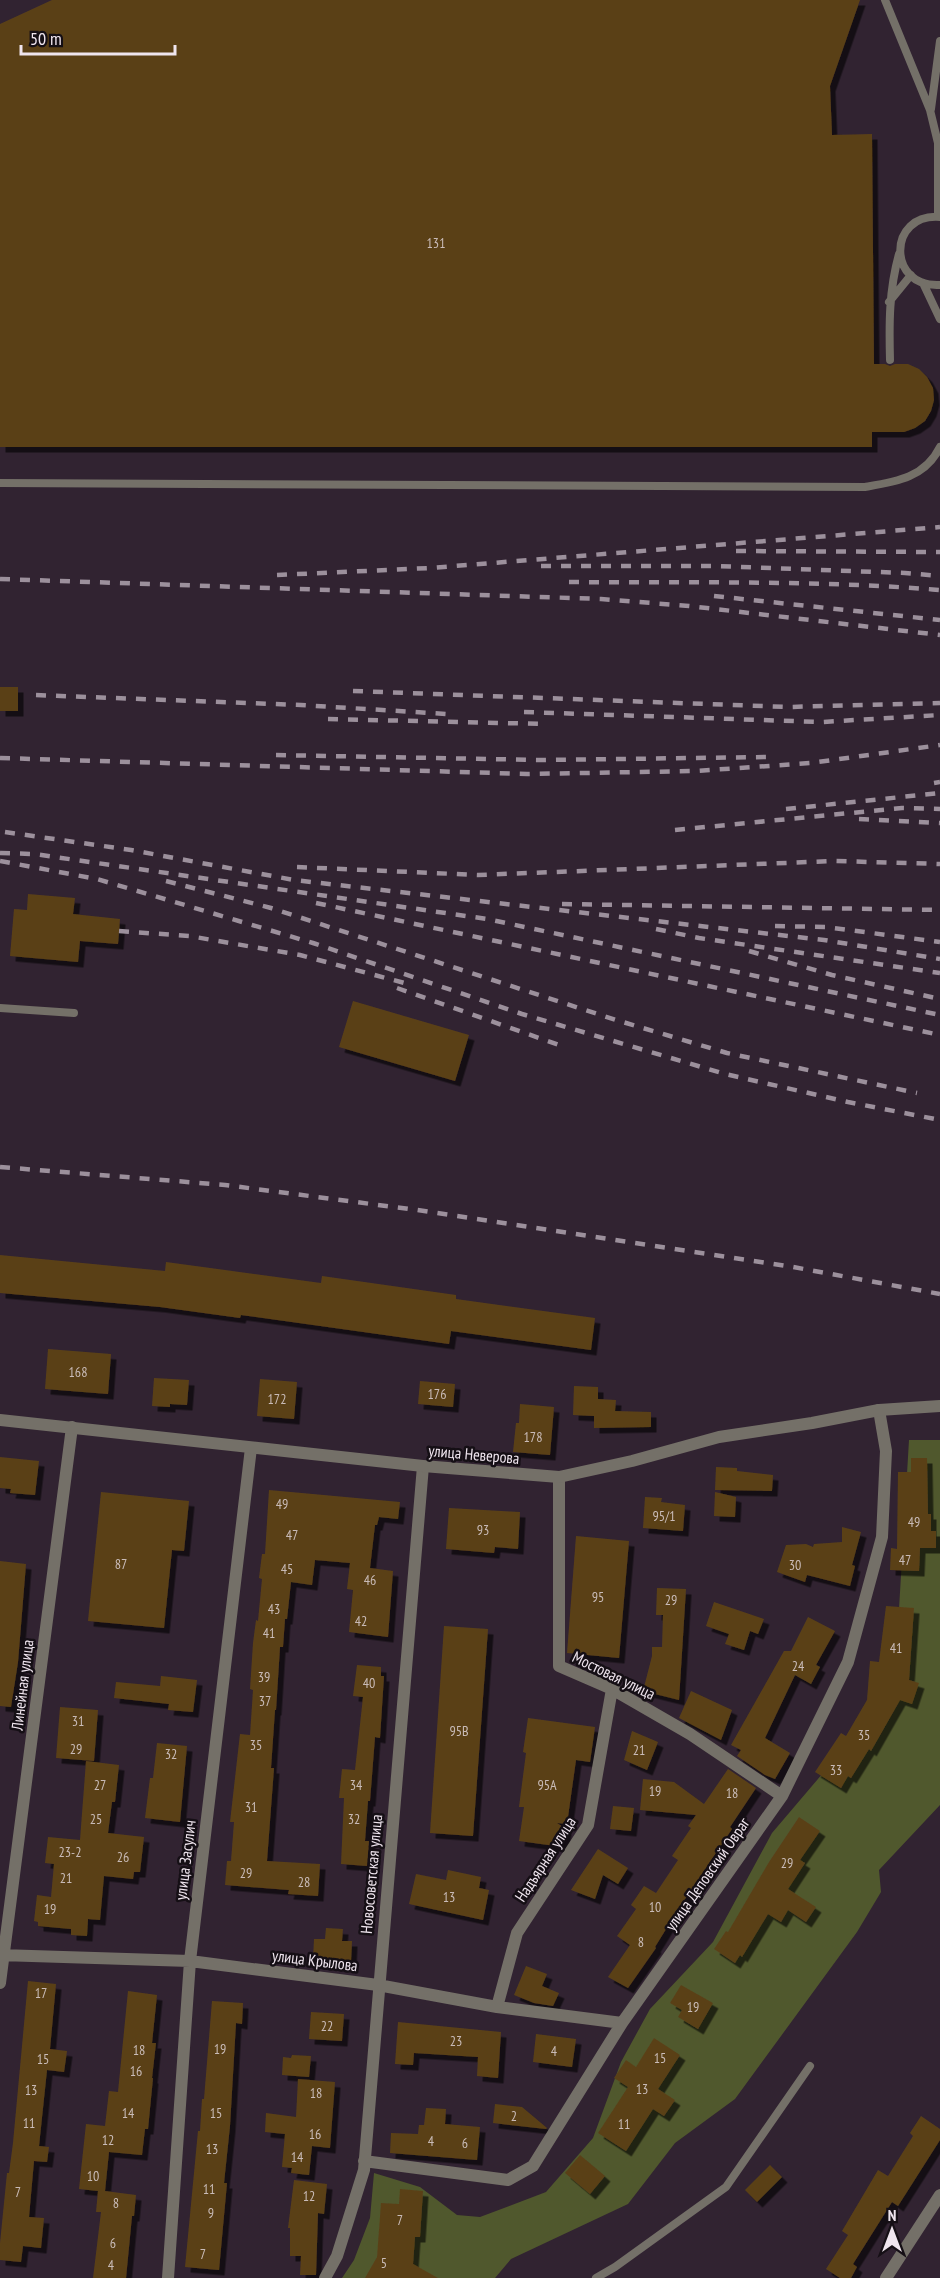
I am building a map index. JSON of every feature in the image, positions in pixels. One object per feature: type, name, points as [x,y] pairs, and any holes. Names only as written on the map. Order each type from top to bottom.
[{"type":"street","name":"улица Неверова","points":[[0,1420],[423,1466],[560,1477],[632,1461],[719,1437],[879,1410],[940,1406]]},
{"type":"street","name":"улица Деповский Овраг","points":[[364,2161],[508,2180],[533,2166],[622,2023],[782,1796],[848,1662],[882,1538],[886,1451],[879,1410]]},
{"type":"street","name":"Линейная улица","points":[[0,1983],[1,1955],[72,1427]]},
{"type":"street","name":"улица Засулич","points":[[168,2278],[190,1961],[251,1448]]},
{"type":"street","name":"Новосоветская улица","points":[[325,2278],[337,2256],[364,2170],[423,1466]]},
{"type":"street","name":"Мостовая улица","points":[[560,1477],[559,1666],[612,1689],[690,1734],[782,1796]]},
{"type":"street","name":"Надъярная улица","points":[[497,2007],[517,1933],[588,1825],[612,1689]]},
{"type":"street","name":"улица Крылова","points":[[1,1955],[190,1961],[378,1985],[497,2007],[622,2023]]},
{"type":"street","points":[[886,2278],[940,2194]]},
{"type":"lane","points":[[885,0],[930,111],[938,143],[939,216],[917,221],[904,233],[892,280],[889,303],[890,360]]},
{"type":"lane","points":[[930,111],[940,41]]},
{"type":"lane","points":[[900,248],[903,266],[911,276],[923,283],[940,285]]},
{"type":"lane","points":[[889,303],[911,276]]},
{"type":"lane","points":[[923,283],[940,320]]},
{"type":"lane","points":[[0,483],[865,487],[904,480],[934,460],[940,447]]},
{"type":"lane","points":[[0,1008],[74,1013]]},
{"type":"lane","points":[[596,2278],[615,2267],[726,2187],[810,2066]]},
{"type":"green space","points":[[909,1440],[940,1440],[940,1805],[879,1870],[881,1892],[857,1932],[735,2099],[675,2143],[628,2204],[511,2259],[495,2278],[342,2278],[354,2260],[370,2218],[374,2173],[420,2187],[457,2215],[480,2217],[546,2192],[593,2138],[621,2062],[650,2009],[713,1942],[772,1833],[846,1746],[888,1672],[898,1626]]},
{"type":"building","points":[[52,0],[860,0],[830,86],[832,135],[872,134],[874,364],[890,366],[908,364],[919,369],[933,388],[934,400],[931,411],[925,421],[904,432],[872,432],[872,447],[0,447],[0,24]]},
{"type":"building","points":[[0,687],[18,687],[18,711],[0,711]]},
{"type":"building","points":[[28,894],[75,898],[73,914],[120,919],[118,944],[80,941],[78,962],[10,956],[14,909],[27,910]]},
{"type":"building","points":[[353,1001],[469,1035],[455,1081],[339,1047]]},
{"type":"building","points":[[0,1255],[165,1271],[166,1262],[321,1283],[322,1276],[456,1295],[456,1299],[595,1318],[591,1350],[451,1331],[449,1344],[241,1315],[240,1318],[160,1307],[0,1293]]},
{"type":"building","points":[[48,1349],[111,1354],[108,1394],[45,1389]]},
{"type":"building","points":[[154,1378],[189,1380],[187,1405],[152,1406]]},
{"type":"building","points":[[260,1379],[297,1382],[294,1419],[257,1416]]},
{"type":"building","points":[[420,1381],[455,1384],[453,1407],[418,1404]]},
{"type":"building","points":[[574,1386],[598,1387],[598,1399],[616,1400],[615,1411],[651,1412],[651,1427],[594,1428],[594,1416],[573,1415]]},
{"type":"building","points":[[520,1404],[554,1407],[550,1455],[513,1452]]},
{"type":"building","points":[[0,1457],[39,1461],[35,1495],[10,1493],[11,1489],[0,1488]]},
{"type":"building","points":[[911,1458],[927,1458],[928,1514],[931,1514],[931,1531],[936,1531],[936,1548],[920,1548],[919,1571],[890,1570],[891,1548],[897,1549],[898,1472],[911,1472]]},
{"type":"building","points":[[716,1467],[737,1468],[737,1471],[773,1475],[772,1491],[715,1490]]},
{"type":"building","points":[[269,1490],[400,1502],[398,1519],[379,1517],[375,1525],[370,1568],[393,1571],[388,1637],[349,1632],[353,1590],[347,1589],[350,1563],[315,1560],[312,1585],[291,1582],[283,1647],[280,1647],[267,1861],[320,1864],[318,1896],[288,1894],[289,1890],[225,1885],[227,1861],[231,1861],[234,1822],[230,1822],[240,1734],[250,1735],[253,1643],[256,1620],[258,1621],[262,1579],[259,1578],[262,1554],[265,1554]]},
{"type":"building","points":[[101,1492],[189,1501],[184,1551],[172,1550],[164,1628],[88,1621]]},
{"type":"building","points":[[715,1492],[736,1497],[735,1517],[714,1516]]},
{"type":"building","points":[[645,1497],[662,1498],[661,1502],[685,1505],[683,1531],[643,1528]]},
{"type":"building","points":[[449,1508],[520,1512],[518,1549],[495,1547],[494,1553],[446,1549]]},
{"type":"building","points":[[842,1527],[861,1532],[852,1565],[855,1566],[850,1586],[807,1575],[805,1582],[777,1572],[786,1545],[806,1544],[813,1547],[814,1544],[842,1542]]},
{"type":"building","points":[[576,1536],[629,1541],[619,1658],[567,1653]]},
{"type":"building","points":[[0,1561],[26,1564],[18,1662],[11,1707],[0,1706]]},
{"type":"building","points":[[657,1588],[686,1589],[679,1700],[643,1691],[652,1656],[652,1647],[662,1647],[663,1615],[656,1615]]},
{"type":"building","points":[[714,1602],[764,1619],[758,1634],[750,1631],[744,1650],[725,1644],[729,1634],[706,1626]]},
{"type":"building","points":[[886,1606],[914,1608],[909,1680],[919,1683],[912,1704],[900,1700],[871,1751],[869,1749],[851,1778],[848,1776],[841,1788],[815,1772],[841,1733],[846,1736],[867,1700],[870,1661],[879,1662]]},
{"type":"building","points":[[808,1617],[835,1631],[816,1665],[820,1667],[811,1684],[795,1675],[765,1738],[790,1753],[775,1779],[737,1756],[741,1750],[731,1745],[784,1651],[791,1651]]},
{"type":"building","points":[[444,1626],[488,1629],[473,1836],[430,1833]]},
{"type":"building","points":[[357,1665],[381,1667],[381,1676],[384,1676],[380,1738],[375,1737],[370,1801],[368,1801],[365,1841],[369,1841],[367,1866],[341,1864],[344,1798],[339,1798],[342,1769],[355,1770],[363,1697],[353,1696]]},
{"type":"building","points":[[161,1676],[197,1680],[193,1712],[168,1710],[169,1704],[114,1698],[116,1682],[160,1686]]},
{"type":"building","points":[[691,1691],[732,1710],[721,1740],[679,1718]]},
{"type":"building","points":[[60,1707],[98,1710],[94,1761],[56,1758]]},
{"type":"building","points":[[528,1718],[595,1727],[590,1762],[576,1760],[567,1824],[557,1823],[566,1829],[563,1847],[519,1841],[524,1807],[519,1807],[526,1753],[523,1752]]},
{"type":"building","points":[[632,1731],[658,1742],[647,1770],[624,1760]]},
{"type":"building","points":[[157,1743],[187,1746],[180,1822],[145,1818]]},
{"type":"building","points":[[86,1761],[119,1765],[115,1802],[112,1802],[108,1833],[144,1837],[140,1872],[134,1872],[133,1879],[104,1876],[100,1920],[88,1919],[87,1936],[71,1935],[71,1929],[38,1926],[38,1922],[34,1921],[37,1895],[51,1897],[54,1864],[45,1863],[48,1837],[80,1840]]},
{"type":"building","points":[[728,1769],[756,1788],[656,1948],[628,1988],[608,1977],[630,1945],[617,1936],[636,1909],[631,1905],[644,1886],[656,1893],[678,1860],[672,1856],[691,1828],[688,1826],[696,1815],[640,1810],[643,1779],[674,1782],[704,1804]]},
{"type":"building","points":[[613,1806],[634,1808],[631,1831],[610,1829]]},
{"type":"building","points":[[799,1817],[820,1831],[800,1860],[805,1863],[788,1889],[816,1907],[806,1922],[788,1910],[781,1922],[768,1914],[742,1957],[740,1955],[735,1963],[714,1949],[726,1931],[728,1932],[769,1862]]},
{"type":"building","points":[[598,1849],[628,1868],[618,1884],[603,1875],[595,1899],[571,1890]]},
{"type":"building","points":[[448,1870],[481,1877],[479,1888],[489,1890],[483,1920],[409,1904],[416,1874],[446,1880]]},
{"type":"building","points":[[326,1928],[343,1929],[342,1941],[352,1941],[351,1962],[313,1960],[314,1939],[325,1939]]},
{"type":"building","points":[[526,1966],[547,1974],[542,1986],[559,1993],[553,2006],[534,2003],[514,1995]]},
{"type":"building","points":[[28,1981],[56,1984],[50,2049],[67,2051],[64,2072],[47,2070],[39,2146],[49,2147],[47,2162],[34,2161],[29,2217],[44,2218],[41,2248],[23,2246],[21,2262],[0,2260],[0,2243],[7,2173],[9,2173],[13,2143]]},
{"type":"building","points":[[681,1985],[713,2003],[698,2029],[678,2017],[682,2010],[670,2003]]},
{"type":"building","points":[[128,1991],[157,1995],[152,2043],[156,2043],[148,2129],[145,2129],[142,2155],[109,2152],[105,2191],[136,2195],[126,2278],[93,2278],[101,2212],[96,2212],[98,2191],[79,2189],[86,2124],[105,2126],[109,2091],[118,2092]]},
{"type":"building","points":[[212,2001],[243,2003],[242,2024],[236,2023],[224,2183],[227,2183],[219,2270],[185,2267],[198,2131],[200,2131],[202,2099],[204,2099]]},
{"type":"building","points":[[311,2012],[344,2014],[342,2041],[309,2039]]},
{"type":"building","points":[[398,2022],[501,2032],[498,2078],[477,2076],[478,2057],[414,2053],[413,2065],[395,2064]]},
{"type":"building","points":[[536,2034],[576,2039],[572,2067],[533,2062]]},
{"type":"building","points":[[654,2038],[680,2055],[658,2089],[675,2100],[664,2116],[653,2109],[626,2151],[598,2133],[628,2087],[614,2078],[626,2060],[636,2067]]},
{"type":"building","points":[[292,2055],[311,2056],[309,2077],[282,2075],[283,2057],[291,2058]]},
{"type":"building","points":[[298,2079],[335,2082],[330,2148],[312,2146],[309,2175],[291,2173],[292,2168],[282,2167],[285,2134],[265,2132],[266,2113],[296,2117]]},
{"type":"building","points":[[495,2104],[522,2107],[547,2128],[493,2123]]},
{"type":"building","points":[[426,2108],[446,2109],[445,2124],[480,2127],[477,2160],[390,2153],[391,2133],[418,2134],[419,2125],[424,2125]]},
{"type":"building","points":[[921,2116],[940,2129],[940,2140],[898,2206],[892,2202],[853,2264],[857,2267],[851,2278],[840,2278],[826,2269],[848,2235],[842,2231],[878,2170],[888,2176],[913,2136],[910,2133]]},
{"type":"building","points":[[580,2155],[605,2176],[590,2194],[565,2173]]},
{"type":"building","points":[[770,2165],[782,2177],[757,2202],[745,2190]]},
{"type":"building","points":[[294,2180],[327,2184],[324,2214],[318,2213],[316,2275],[300,2275],[301,2256],[290,2256],[290,2228],[288,2228]]},
{"type":"building","points":[[400,2189],[423,2191],[420,2237],[415,2237],[413,2264],[438,2278],[365,2278],[377,2257],[381,2203],[399,2204]]},
{"type":"railway","points":[[277,575],[430,568],[940,527]]},
{"type":"railway","points":[[736,551],[940,552]]},
{"type":"railway","points":[[541,566],[714,566],[940,576]]},
{"type":"railway","points":[[0,579],[601,599],[689,606],[940,635]]},
{"type":"railway","points":[[569,582],[801,583],[940,590]]},
{"type":"railway","points":[[714,596],[940,620]]},
{"type":"railway","points":[[353,691],[788,707],[940,703]]},
{"type":"railway","points":[[36,695],[301,705],[447,714]]},
{"type":"railway","points":[[524,712],[822,722],[940,715]]},
{"type":"railway","points":[[328,719],[546,724]]},
{"type":"railway","points":[[0,758],[527,774],[696,771],[811,763],[940,745]]},
{"type":"railway","points":[[276,755],[541,760],[771,757]]},
{"type":"railway","points":[[934,783],[940,782]]},
{"type":"railway","points":[[786,809],[940,793]]},
{"type":"railway","points":[[675,830],[902,808],[940,809]]},
{"type":"railway","points":[[859,819],[940,823]]},
{"type":"railway","points":[[5,832],[131,850],[294,880],[824,940],[940,959]]},
{"type":"railway","points":[[0,853],[34,854],[487,919],[940,1015]]},
{"type":"railway","points":[[0,861],[97,879],[313,943],[522,1014],[725,1074],[940,1120]]},
{"type":"railway","points":[[297,867],[478,875],[835,861],[940,864]]},
{"type":"railway","points":[[166,881],[271,908],[616,1020],[727,1053],[917,1093]]},
{"type":"railway","points":[[316,903],[940,1035]]},
{"type":"railway","points":[[562,904],[940,910]]},
{"type":"railway","points":[[775,926],[826,927],[940,942]]},
{"type":"railway","points":[[656,929],[699,938],[940,973]]},
{"type":"railway","points":[[119,931],[189,936],[300,955],[412,985]]},
{"type":"railway","points":[[749,951],[832,975],[940,999]]},
{"type":"railway","points":[[397,988],[559,1045]]},
{"type":"railway","points":[[0,1167],[225,1185],[417,1210],[793,1267],[940,1294]]}]
